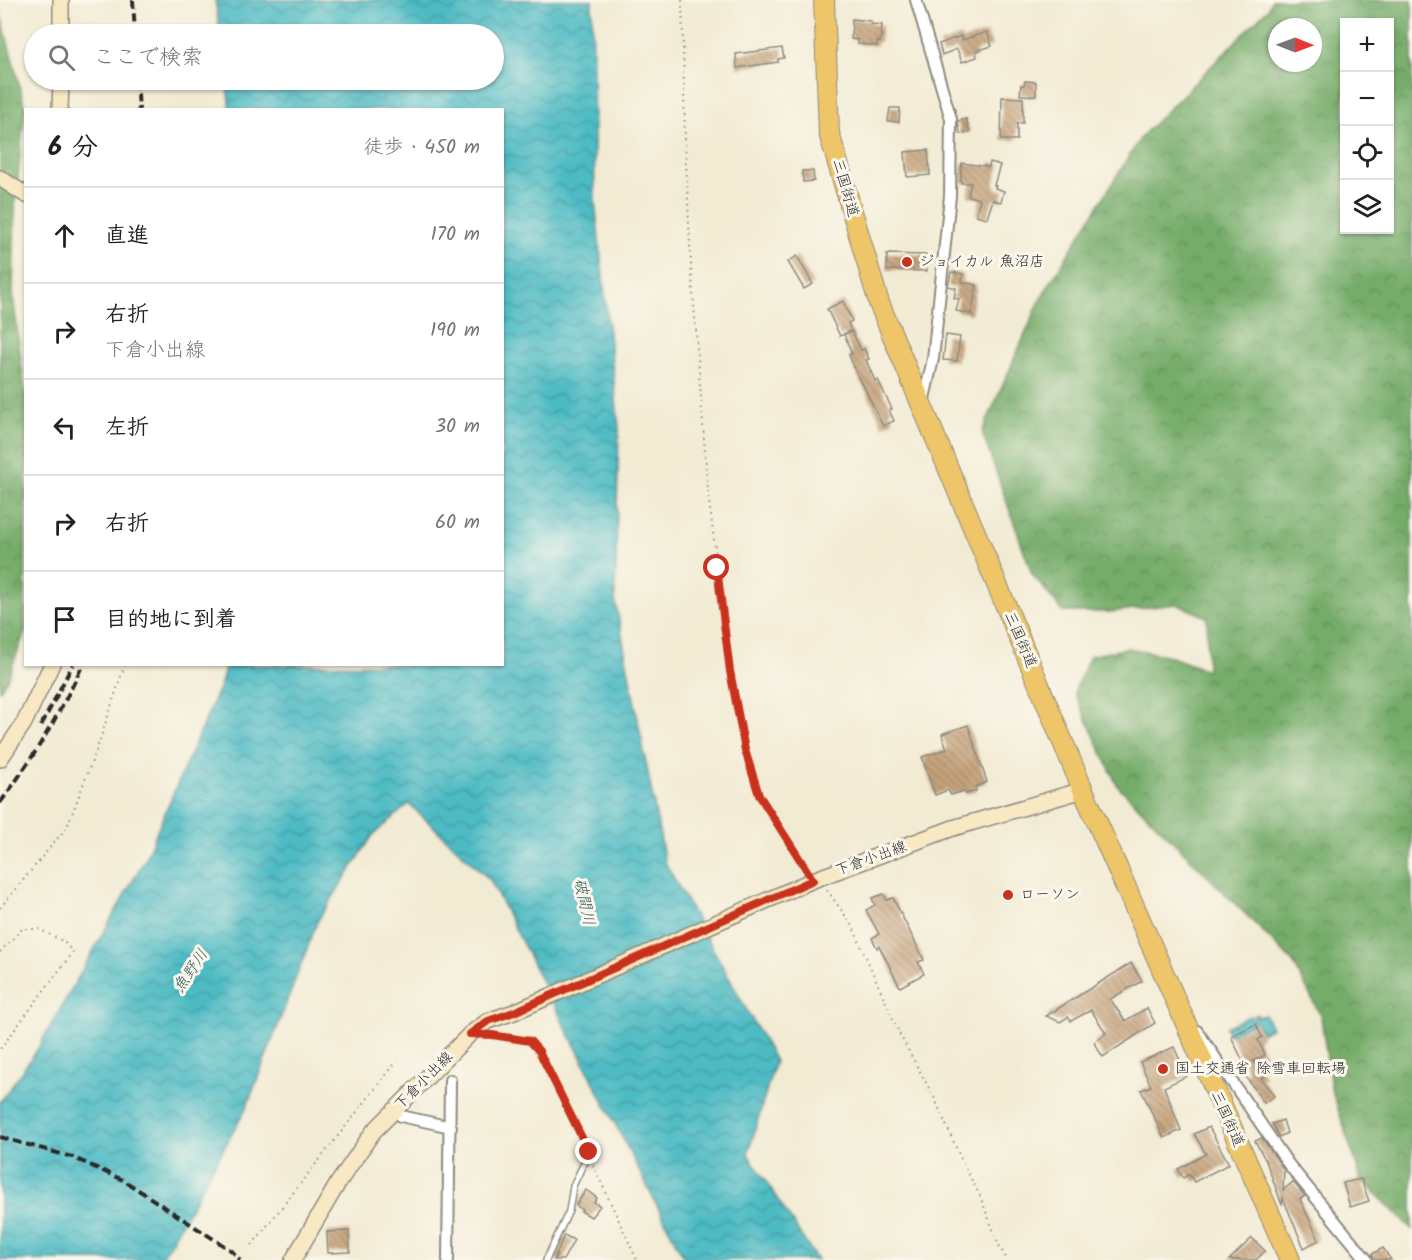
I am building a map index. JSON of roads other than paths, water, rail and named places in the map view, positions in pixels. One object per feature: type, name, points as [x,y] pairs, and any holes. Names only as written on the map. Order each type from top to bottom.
[{"type":"highway","name":"三国街道","points":[[824,0],[829,133],[879,303],[1083,790],[1290,1260]]},
{"type":"main road","points":[[61,0],[61,24]]},
{"type":"main road","points":[[60,108],[61,90]]},
{"type":"main road","points":[[0,178],[24,194]]},
{"type":"main road","points":[[0,759],[24,723],[51,666]]},
{"type":"main road","name":"下倉小出線","points":[[293,1260],[338,1183],[374,1132],[470,1034],[488,1021],[514,1012],[812,881],[953,828],[1083,790]]},
{"type":"street","points":[[916,0],[951,119],[949,207],[933,359],[922,406]]},
{"type":"street","points":[[1173,997],[1289,1165],[1367,1260]]},
{"type":"street","points":[[448,1260],[450,1080]]},
{"type":"street","points":[[395,1110],[401,1116],[451,1127]]},
{"type":"lane","points":[[546,1260],[569,1211],[573,1186],[589,1152]]},
{"type":"water","points":[[215,0],[592,0],[595,201],[619,428],[615,599],[665,862],[775,1061],[748,1154],[817,1260],[685,1260],[490,880],[409,804],[373,835],[318,920],[246,1109],[161,1260],[0,1260],[0,1102],[37,1050],[145,859],[221,683],[226,666],[504,666],[504,108],[230,108],[227,90],[504,90],[504,24],[219,24]]},
{"type":"water","points":[[1257,1014],[1258,1017],[1265,1015],[1272,1027],[1262,1033],[1253,1016]]},
{"type":"water","points":[[1250,1016],[1254,1023],[1229,1035],[1226,1027]]},
{"type":"railway","points":[[133,0],[134,24]]},
{"type":"railway","points":[[138,90],[139,108]]},
{"type":"railway","points":[[41,726],[72,666]]},
{"type":"railway","points":[[0,803],[45,736],[82,666]]},
{"type":"railway","points":[[0,1137],[72,1157],[123,1180],[232,1251],[240,1260]]},
{"type":"place","name":"ジョイカル 魚沼店","points":[[907,262]]},
{"type":"place","name":"ローソン","points":[[1008,895]]},
{"type":"place","name":"国土交通省 除雪車回転場","points":[[1163,1069]]},
{"type":"water label","name":"破間川","points":[[584,902]]},
{"type":"water label","name":"魚野川","points":[[191,971]]}]
